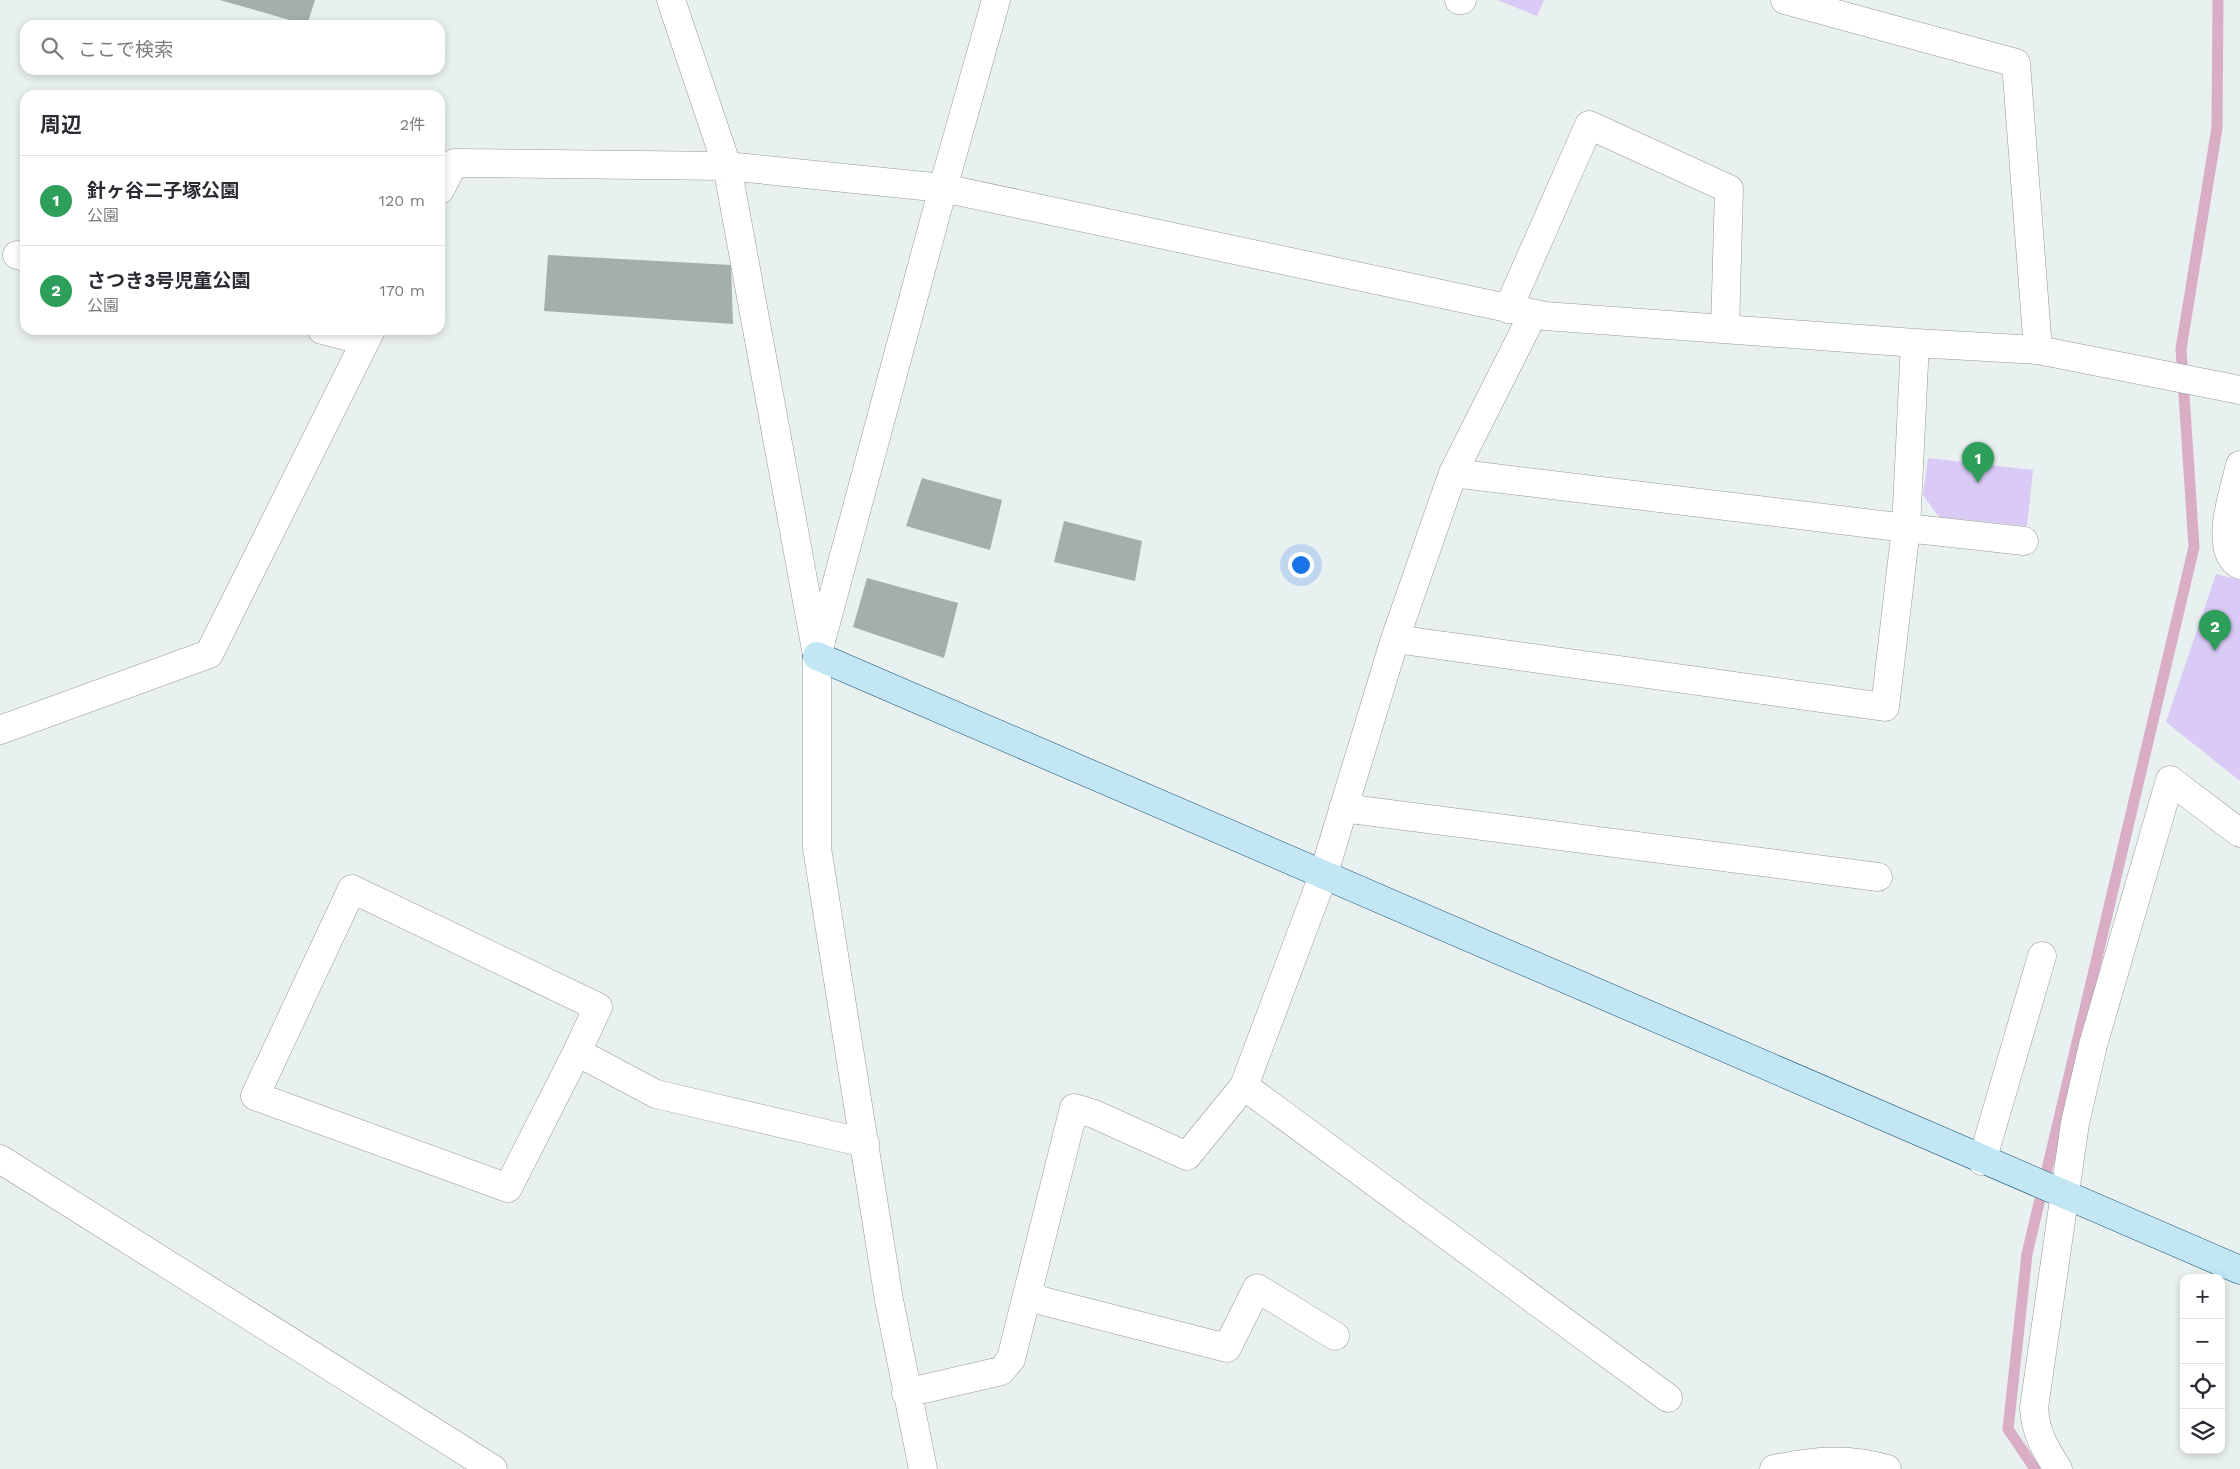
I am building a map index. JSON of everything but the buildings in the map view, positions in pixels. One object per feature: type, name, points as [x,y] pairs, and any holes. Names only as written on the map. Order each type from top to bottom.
[{"type":"street","points":[[671,0],[727,166],[817,656],[817,848],[906,1393],[923,1469]]},
{"type":"street","points":[[817,656],[943,188],[996,0]]},
{"type":"street","points":[[1784,0],[2016,63],[2038,350]]},
{"type":"street","points":[[906,1393],[1001,1371],[1011,1359],[1074,1108],[1094,1114],[1188,1156],[1244,1086],[1323,876],[1395,639],[1453,473],[1520,311],[1589,126],[1729,189],[1725,329]]},
{"type":"street","points":[[445,180],[454,163],[727,166],[943,188],[1520,311],[1725,329],[2038,350],[2240,390]]},
{"type":"street","points":[[0,730],[209,654],[368,335]]},
{"type":"street","points":[[1395,639],[1885,707],[1906,528],[1915,343]]},
{"type":"street","points":[[2240,465],[2226,532],[2228,551],[2240,565]]},
{"type":"street","points":[[1453,473],[2024,541]]},
{"type":"street","points":[[817,656],[1982,1161],[2240,1270]]},
{"type":"street","points":[[2058,1469],[2041,1441],[2036,1428],[2034,1408],[2075,1123],[2093,1045],[2170,780],[2240,833]]},
{"type":"street","points":[[1343,808],[1878,877]]},
{"type":"street","points":[[352,889],[598,1007],[577,1052],[508,1188],[255,1096],[352,889]]},
{"type":"street","points":[[1982,1161],[2042,956]]},
{"type":"street","points":[[577,1052],[656,1094],[865,1143]]},
{"type":"street","points":[[1244,1086],[1668,1398]]},
{"type":"street","points":[[0,1159],[493,1469]]},
{"type":"street","points":[[1027,1297],[1228,1348],[1257,1288],[1335,1336]]},
{"type":"street","points":[[1774,1469],[1819,1460],[1855,1463],[1887,1469]]},
{"type":"shaded area","points":[[1497,0],[1544,0],[1537,16]]},
{"type":"shaded area","points":[[1928,458],[2033,470],[2027,526],[1939,517],[1923,495]]},
{"type":"shaded area","points":[[2216,574],[2240,580],[2240,781],[2166,722]]},
{"type":"waterway","points":[[2035,1469],[2008,1429],[2027,1254],[2194,547],[2181,349],[2217,128],[2218,0]]},
{"type":"place","name":"針ヶ谷二子塚公園","points":[[1978,483]]},
{"type":"place","name":"さつき3号児童公園","points":[[2215,651]]}]
